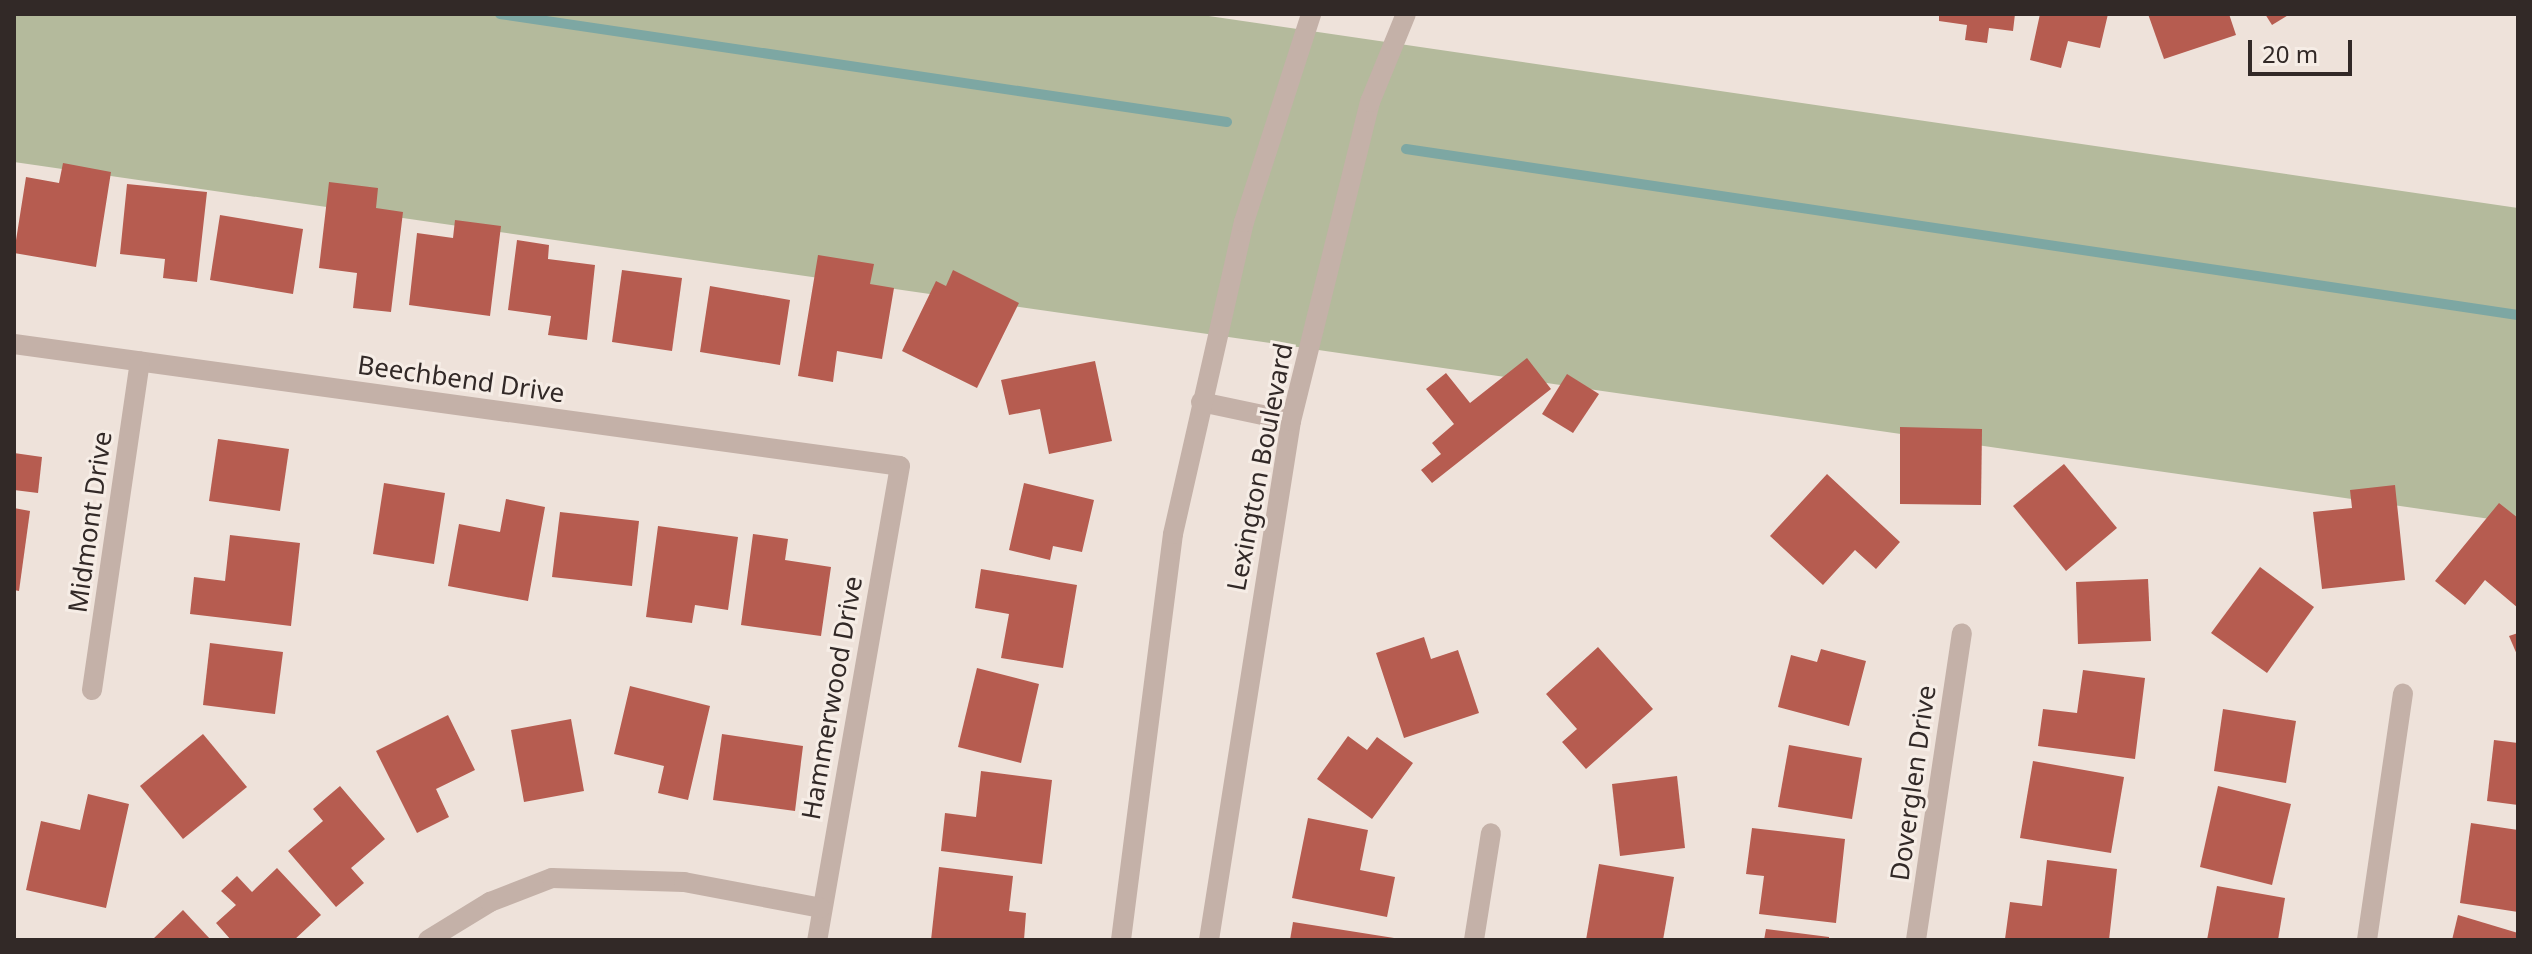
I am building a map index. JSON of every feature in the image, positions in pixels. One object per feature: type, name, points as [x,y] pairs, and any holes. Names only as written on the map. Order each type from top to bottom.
[{"type":"street","points":[[1121,940],[1173,534],[1244,222],[1311,14]]},
{"type":"street","name":"Lexington Boulevard","points":[[1209,940],[1291,421],[1370,102],[1406,14]]},
{"type":"street","name":"Beechbend Drive","points":[[14,344],[900,466]]},
{"type":"street","name":"Midmont Drive","points":[[92,690],[140,361]]},
{"type":"street","points":[[1201,402],[1291,421]]},
{"type":"street","name":"Hammerwood Drive","points":[[817,940],[900,466]]},
{"type":"street","name":"Doverglen Drive","points":[[1916,940],[1962,633]]},
{"type":"street","points":[[2367,940],[2403,694]]},
{"type":"street","points":[[1474,940],[1491,833]]},
{"type":"street","points":[[428,940],[490,902],[552,878],[684,882],[821,908]]},
{"type":"green space","points":[[14,14],[1195,14],[2518,208],[2518,523],[14,162]]},
{"type":"building","points":[[1939,14],[2015,14],[2013,31],[1989,28],[1987,43],[1965,40],[1967,25],[1939,21]]},
{"type":"building","points":[[2040,14],[2108,14],[2100,48],[2068,41],[2061,68],[2030,60]]},
{"type":"building","points":[[2148,14],[2229,14],[2236,35],[2164,59]]},
{"type":"building","points":[[2265,14],[2290,14],[2272,25]]},
{"type":"building","points":[[63,163],[111,172],[96,267],[14,253],[26,177],[59,183]]},
{"type":"building","points":[[329,182],[378,188],[376,208],[403,212],[391,312],[353,308],[357,273],[319,268]]},
{"type":"building","points":[[127,184],[207,192],[197,282],[163,278],[165,259],[120,254]]},
{"type":"building","points":[[220,215],[303,229],[293,294],[210,280]]},
{"type":"building","points":[[455,220],[501,226],[490,316],[409,305],[417,233],[453,238]]},
{"type":"building","points":[[517,240],[549,245],[548,259],[595,265],[587,340],[548,335],[551,316],[508,310]]},
{"type":"building","points":[[818,255],[874,264],[870,284],[894,288],[882,359],[837,351],[833,382],[798,376]]},
{"type":"building","points":[[622,270],[682,278],[672,351],[612,342]]},
{"type":"building","points":[[953,270],[1019,303],[977,388],[902,351],[936,281],[946,286]]},
{"type":"building","points":[[710,286],[790,300],[780,365],[700,352]]},
{"type":"building","points":[[1527,358],[1551,389],[1432,483],[1421,470],[1441,454],[1432,443],[1454,424],[1426,389],[1446,373],[1470,403]]},
{"type":"building","points":[[1095,361],[1112,441],[1049,454],[1040,409],[1009,415],[1001,380]]},
{"type":"building","points":[[1567,374],[1599,394],[1573,433],[1542,414]]},
{"type":"building","points":[[1900,427],[1982,429],[1981,505],[1900,504]]},
{"type":"building","points":[[218,439],[289,449],[280,511],[209,501]]},
{"type":"building","points":[[14,453],[42,457],[38,493],[14,490]]},
{"type":"building","points":[[2064,464],[2117,528],[2066,571],[2013,506]]},
{"type":"building","points":[[1827,474],[1900,542],[1876,569],[1855,550],[1823,585],[1770,536]]},
{"type":"building","points":[[384,483],[445,493],[434,564],[373,554]]},
{"type":"building","points":[[1024,483],[1094,500],[1082,552],[1053,546],[1050,560],[1009,550]]},
{"type":"building","points":[[2395,485],[2405,580],[2322,589],[2313,512],[2352,508],[2350,490]]},
{"type":"building","points":[[506,499],[545,507],[528,601],[448,586],[459,524],[500,532]]},
{"type":"building","points":[[2499,503],[2518,518],[2518,608],[2485,580],[2465,605],[2435,581]]},
{"type":"building","points":[[14,508],[30,511],[19,591],[14,590]]},
{"type":"building","points":[[560,512],[639,521],[632,586],[552,577]]},
{"type":"building","points":[[658,526],[738,537],[728,610],[695,605],[692,623],[646,617]]},
{"type":"building","points":[[753,534],[788,539],[785,560],[831,567],[821,636],[741,625]]},
{"type":"building","points":[[230,535],[300,543],[291,626],[190,614],[194,577],[225,581]]},
{"type":"building","points":[[2260,567],[2314,607],[2267,673],[2211,633]]},
{"type":"building","points":[[981,569],[1077,585],[1063,668],[1001,658],[1009,614],[975,608]]},
{"type":"building","points":[[2148,579],[2151,641],[2078,644],[2076,582]]},
{"type":"building","points":[[2518,633],[2518,657],[2509,636]]},
{"type":"building","points":[[1424,637],[1431,659],[1458,650],[1479,713],[1404,738],[1376,653]]},
{"type":"building","points":[[210,643],[283,652],[275,714],[203,705]]},
{"type":"building","points":[[1598,647],[1653,709],[1586,769],[1562,742],[1577,729],[1546,694]]},
{"type":"building","points":[[1821,649],[1866,661],[1849,726],[1778,707],[1791,655],[1817,662]]},
{"type":"building","points":[[977,668],[1039,684],[1021,763],[958,747]]},
{"type":"building","points":[[2083,670],[2145,678],[2135,759],[2038,746],[2043,709],[2077,713]]},
{"type":"building","points":[[630,686],[710,706],[688,800],[658,793],[664,766],[614,754]]},
{"type":"building","points":[[2223,709],[2296,721],[2286,783],[2214,771]]},
{"type":"building","points":[[448,715],[475,770],[436,789],[449,817],[417,833],[376,751]]},
{"type":"building","points":[[571,719],[584,791],[524,802],[511,730]]},
{"type":"building","points":[[203,734],[247,787],[183,839],[140,786]]},
{"type":"building","points":[[722,734],[803,746],[795,811],[713,800]]},
{"type":"building","points":[[1348,736],[1367,750],[1377,737],[1413,763],[1372,819],[1317,779]]},
{"type":"building","points":[[2494,740],[2518,743],[2518,805],[2487,801]]},
{"type":"building","points":[[1789,745],[1862,758],[1852,819],[1778,807]]},
{"type":"building","points":[[2033,761],[2124,777],[2111,853],[2020,838]]},
{"type":"building","points":[[981,771],[1052,780],[1042,864],[941,851],[945,813],[976,817]]},
{"type":"building","points":[[1677,776],[1685,848],[1620,856],[1612,784]]},
{"type":"building","points":[[340,786],[385,839],[351,868],[364,883],[336,907],[288,851],[323,821],[313,809]]},
{"type":"building","points":[[2218,786],[2291,804],[2272,885],[2200,867]]},
{"type":"building","points":[[88,794],[129,804],[106,908],[26,890],[41,821],[80,830]]},
{"type":"building","points":[[1308,818],[1368,830],[1360,870],[1395,877],[1387,917],[1292,898]]},
{"type":"building","points":[[2471,823],[2518,830],[2518,912],[2460,903]]},
{"type":"building","points":[[1752,828],[1845,839],[1836,923],[1759,914],[1764,876],[1746,874]]},
{"type":"building","points":[[2047,860],[2117,869],[2109,940],[2005,939],[2010,902],[2042,906]]},
{"type":"building","points":[[1599,864],[1674,877],[1663,940],[1586,940]]},
{"type":"building","points":[[939,867],[1013,876],[1009,911],[1026,913],[1024,940],[931,940]]},
{"type":"building","points":[[277,868],[321,915],[294,940],[231,940],[216,923],[236,905],[221,891],[237,876],[252,892]]},
{"type":"building","points":[[2217,886],[2285,898],[2278,940],[2207,940]]},
{"type":"building","points":[[183,910],[211,940],[152,940]]},
{"type":"building","points":[[2458,915],[2518,933],[2518,940],[2452,940]]},
{"type":"building","points":[[1293,922],[1394,938],[1290,940]]},
{"type":"building","points":[[1766,929],[1829,937],[1829,940],[1764,940]]},
{"type":"waterway","points":[[500,14],[1227,122]]},
{"type":"waterway","points":[[1406,149],[2518,315]]}]
